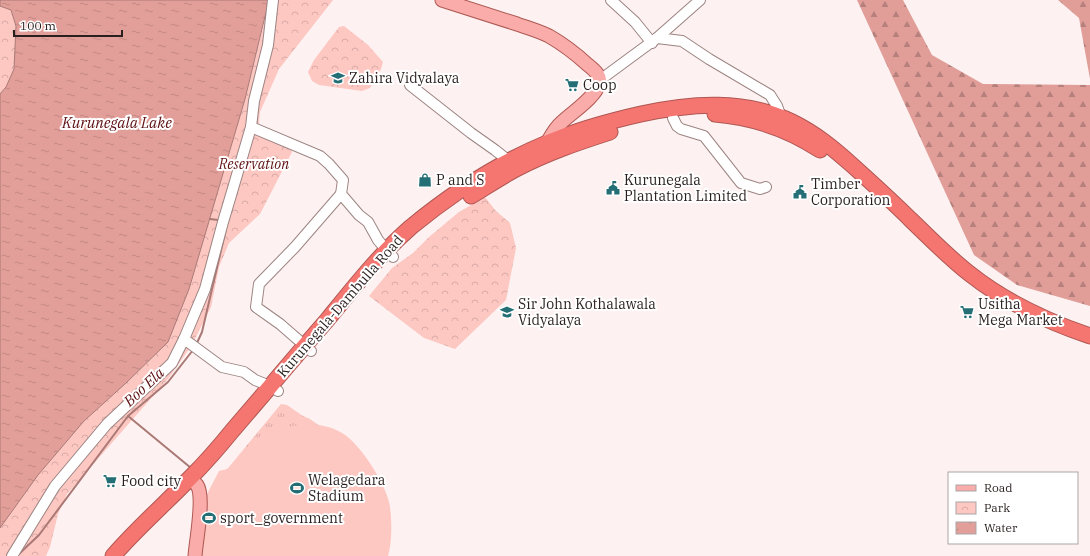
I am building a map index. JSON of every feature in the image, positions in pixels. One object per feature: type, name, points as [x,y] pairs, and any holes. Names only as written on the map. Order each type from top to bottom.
[{"type":"highway","name":"Kurunegala-Dambulla Road","points":[[390,254],[454,206],[569,135],[624,118],[662,110],[706,105],[738,106],[754,109],[780,123],[823,152],[886,208],[931,252],[976,289],[1030,320],[1090,345]]},
{"type":"highway","name":"Kurunegala-Dambulla Road","points":[[123,556],[135,542],[178,503],[194,482],[308,348],[366,286],[410,228],[472,183],[509,161],[549,148],[609,132],[673,118],[702,114],[716,114],[765,123],[792,122],[813,133],[837,151],[871,181],[970,275],[1016,304],[1066,328],[1090,336]]},
{"type":"highway","name":"Kurunegala-Dambulla Road","points":[[112,556],[130,537],[194,482]]},
{"type":"main road","points":[[442,0],[536,30],[566,47],[598,74],[600,80],[599,86],[594,94],[560,123],[556,128],[549,148]]},
{"type":"main road","points":[[194,482],[200,495],[195,556]]},
{"type":"street","points":[[12,556],[55,486],[107,424],[191,344],[222,224],[251,127],[254,101],[268,45],[273,0]]},
{"type":"street","points":[[611,0],[654,40],[682,41],[709,59],[770,95],[777,106],[780,123]]},
{"type":"street","points":[[600,80],[654,40],[700,0]]},
{"type":"street","points":[[410,85],[509,161]]},
{"type":"street","points":[[673,118],[676,126],[681,129],[704,136],[741,183],[760,189],[766,187]]},
{"type":"street","points":[[251,127],[320,156],[343,180],[341,194],[295,248],[259,284],[256,307],[280,324],[308,348]]},
{"type":"street","points":[[341,194],[359,216],[368,222],[378,240],[390,254]]},
{"type":"street","points":[[191,344],[222,368],[244,372],[255,380],[274,388]]},
{"type":"green space","name":"Reservation","points":[[270,0],[333,0],[279,69],[260,112],[258,131],[260,136],[289,143],[292,152],[260,214],[229,243],[219,267],[211,307],[192,345],[168,379],[67,494],[58,514],[50,547],[46,556],[0,556],[0,528],[38,475],[84,421],[168,342],[189,289],[245,99]]},
{"type":"green space","points":[[857,0],[903,0],[932,55],[983,84],[1090,85],[1090,306],[1017,285],[974,255]]},
{"type":"green space","points":[[1058,0],[1090,0],[1090,79],[1079,18]]},
{"type":"green space","points":[[0,6],[11,10],[16,26],[14,69],[6,87],[0,94]]},
{"type":"green space","points":[[344,26],[368,45],[383,62],[381,69],[370,88],[362,91],[319,85],[312,81],[308,72],[314,60],[339,27]]},
{"type":"green space","points":[[485,197],[496,211],[510,223],[516,248],[506,300],[455,349],[424,338],[369,296],[392,268],[413,253],[429,237],[459,212]]},
{"type":"green space","points":[[281,404],[287,405],[310,419],[336,438],[236,469],[214,483],[229,467]]},
{"type":"green space","name":"Welagedara Stadium","points":[[307,423],[329,427],[349,438],[365,456],[379,477],[388,498],[390,507],[391,532],[388,556],[197,556],[204,500],[219,471],[235,467],[250,451],[288,427]]},
{"type":"water","name":"Kurunegala Lake","points":[[0,0],[269,0],[245,99],[189,289],[168,342],[84,421],[38,475],[0,528],[0,94],[6,87],[14,69],[16,26],[11,10],[0,6]]},
{"type":"waterway","name":"Boo Ela","points":[[210,219],[220,221]]},
{"type":"waterway","name":"Boo Ela","points":[[196,345],[202,332],[226,229]]},
{"type":"waterway","name":"Boo Ela","points":[[20,553],[39,535],[128,416],[168,382],[193,350]]},
{"type":"waterway","points":[[128,416],[191,468]]},
{"type":"place","name":"Zahira Vidyalaya","points":[[338,78]]},
{"type":"place","name":"Coop","points":[[572,85]]},
{"type":"place","name":"P and S","points":[[425,180]]},
{"type":"place","name":"Kurunegala Plantation Limited","points":[[613,188]]},
{"type":"place","name":"Timber Corporation","points":[[800,192]]},
{"type":"place","name":"Sir John Kothalawala Vidyalaya","points":[[507,312]]},
{"type":"place","name":"Usitha Mega Market","points":[[967,312]]},
{"type":"place","name":"Food city","points":[[110,481]]},
{"type":"place","name":"Welagedara Stadium","points":[[297,488]]},
{"type":"place","name":"sport_government","points":[[209,518]]}]
